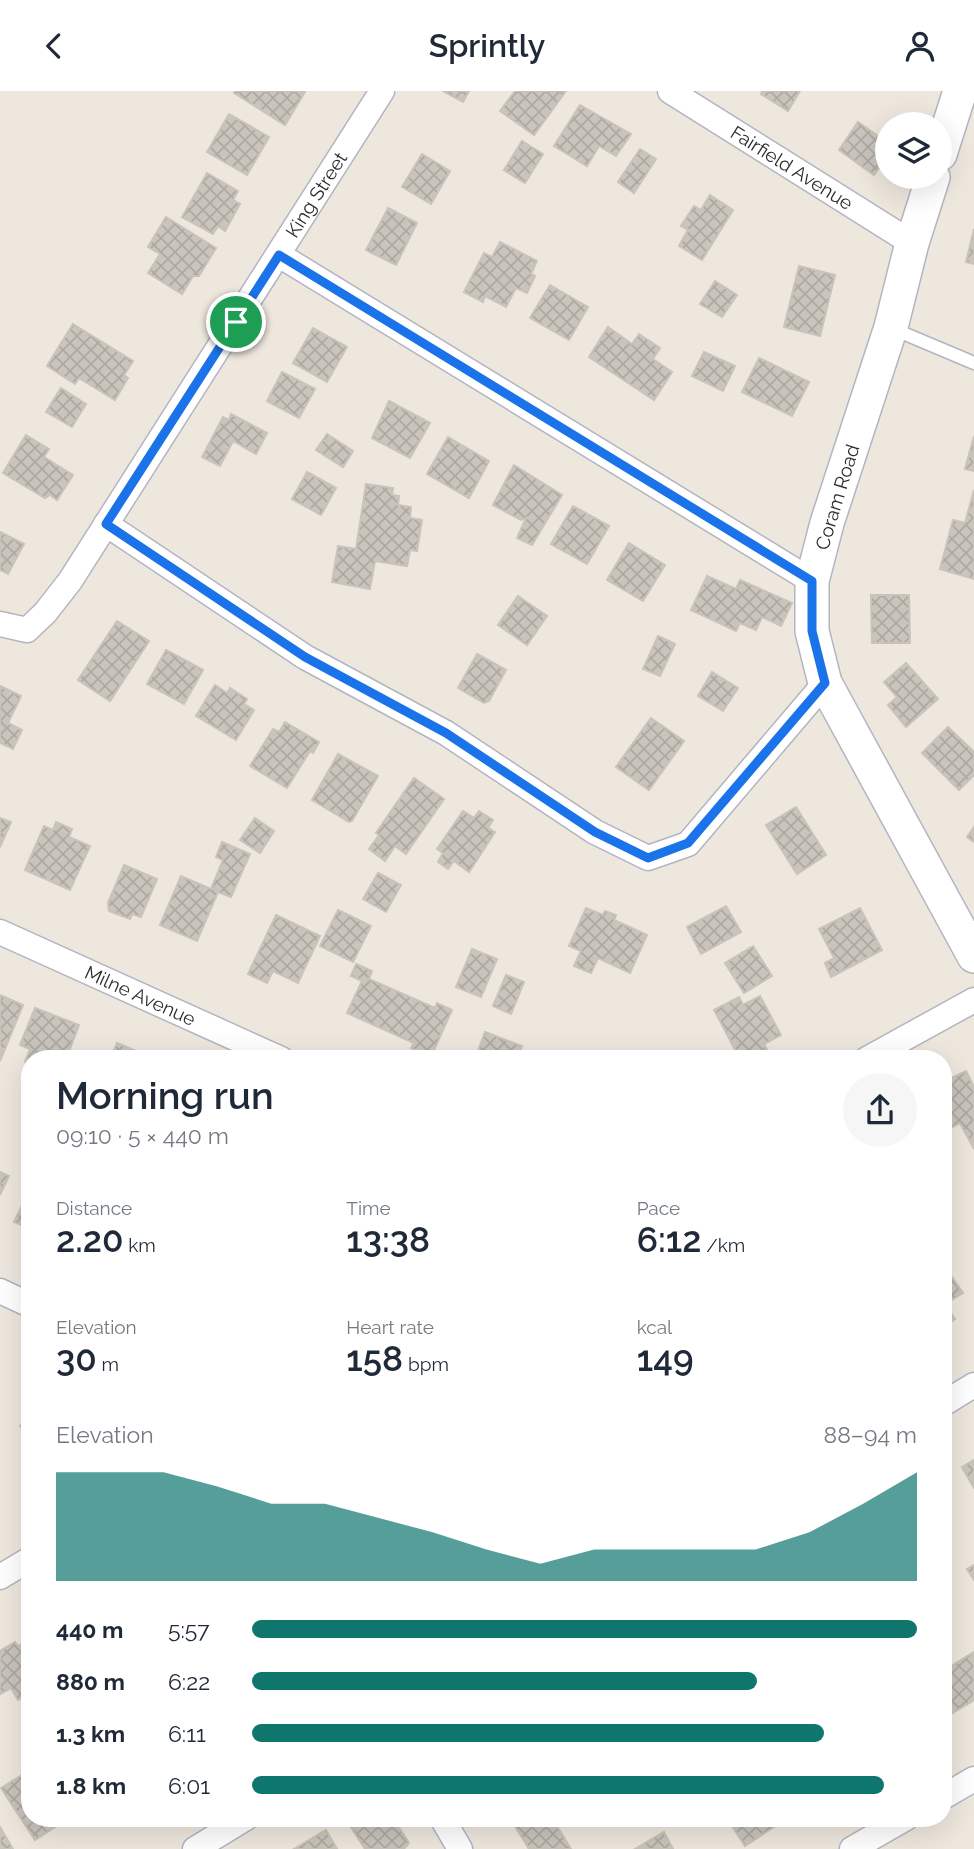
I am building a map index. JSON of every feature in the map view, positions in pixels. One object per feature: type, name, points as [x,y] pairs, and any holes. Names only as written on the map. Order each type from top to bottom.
[{"type":"street","name":"King Street","points":[[0,624],[27,630],[45,613],[70,581],[382,91]]},
{"type":"street","name":"Fairfield Avenue","points":[[670,91],[912,243]]},
{"type":"street","points":[[952,116],[960,91]]},
{"type":"street","name":"Coram Road","points":[[929,189],[912,243],[891,327],[827,523],[812,581],[812,631],[825,683],[974,956]]},
{"type":"street","points":[[279,255],[812,581]]},
{"type":"street","points":[[106,524],[305,657],[446,733],[595,832],[648,858],[688,843],[825,683]]},
{"type":"street","name":"Milne Avenue","points":[[0,932],[261,1050]]},
{"type":"street","points":[[883,1050],[974,1000]]},
{"type":"street","points":[[0,1291],[21,1301]]},
{"type":"street","points":[[952,1398],[974,1385]]},
{"type":"street","points":[[0,1577],[21,1564]]},
{"type":"street","points":[[952,1792],[974,1779]]},
{"type":"street","points":[[195,1849],[231,1827]]},
{"type":"street","points":[[447,1827],[460,1849]]},
{"type":"street","points":[[852,1849],[890,1827]]},
{"type":"lane","points":[[891,327],[974,363]]},
{"type":"building","points":[[443,91],[469,91],[463,102]]},
{"type":"building","points":[[515,91],[566,91],[534,135],[500,111]]},
{"type":"building","points":[[762,91],[800,91],[788,111],[761,94]]},
{"type":"building","points":[[305,92],[285,125],[234,93]]},
{"type":"building","points":[[580,105],[631,134],[616,156],[599,146],[587,166],[554,146]]},
{"type":"building","points":[[229,114],[269,137],[247,175],[207,152]]},
{"type":"building","points":[[858,122],[875,134],[875,174],[874,175],[839,150]]},
{"type":"building","points":[[522,141],[543,154],[525,183],[504,170]]},
{"type":"building","points":[[640,149],[656,159],[634,193],[618,182]]},
{"type":"building","points":[[422,154],[450,171],[431,204],[402,187]]},
{"type":"building","points":[[207,173],[238,191],[233,200],[240,204],[225,231],[218,226],[213,234],[182,217]]},
{"type":"building","points":[[710,195],[733,210],[702,260],[679,246],[688,230],[681,226],[694,206],[701,210]]},
{"type":"building","points":[[388,208],[417,223],[396,265],[366,250]]},
{"type":"building","points":[[166,217],[216,248],[199,276],[193,276],[182,294],[148,273],[160,254],[148,247]]},
{"type":"building","points":[[974,229],[974,264],[966,262]]},
{"type":"building","points":[[500,242],[537,261],[531,274],[535,276],[527,293],[516,288],[506,307],[485,296],[483,302],[464,292],[484,253],[492,257]]},
{"type":"building","points":[[799,266],[835,275],[820,336],[784,327]]},
{"type":"building","points":[[715,281],[737,295],[722,317],[700,304]]},
{"type":"building","points":[[550,285],[588,307],[569,340],[530,318]]},
{"type":"building","points":[[73,324],[133,361],[124,375],[128,378],[115,400],[79,378],[75,384],[47,366]]},
{"type":"building","points":[[608,327],[632,344],[639,334],[660,348],[653,359],[672,372],[654,400],[589,357]]},
{"type":"building","points":[[313,328],[347,347],[327,382],[293,363]]},
{"type":"building","points":[[704,352],[735,366],[723,391],[692,376]]},
{"type":"building","points":[[759,358],[809,382],[792,416],[742,392]]},
{"type":"building","points":[[282,372],[315,389],[299,418],[267,401]]},
{"type":"building","points":[[61,388],[86,404],[72,427],[46,412]]},
{"type":"building","points":[[389,401],[430,423],[410,458],[372,438]]},
{"type":"building","points":[[231,414],[267,433],[256,454],[233,441],[220,466],[202,457],[223,417],[229,420]]},
{"type":"building","points":[[327,434],[353,451],[343,467],[316,450]]},
{"type":"building","points":[[26,435],[49,449],[44,457],[73,475],[57,500],[50,495],[45,498],[3,473]]},
{"type":"building","points":[[974,436],[974,471],[965,469]]},
{"type":"building","points":[[448,437],[489,461],[469,498],[427,474]]},
{"type":"building","points":[[514,465],[562,495],[532,545],[517,538],[526,518],[521,520],[493,505]]},
{"type":"building","points":[[307,472],[336,488],[321,515],[292,499]]},
{"type":"building","points":[[366,484],[393,488],[392,495],[399,496],[398,505],[411,507],[410,518],[422,520],[417,551],[410,550],[407,566],[375,561],[370,589],[332,582],[338,546],[356,549]]},
{"type":"building","points":[[974,490],[974,579],[940,569],[953,520],[965,523]]},
{"type":"building","points":[[573,506],[609,526],[587,564],[551,544]]},
{"type":"building","points":[[0,532],[24,544],[8,574],[0,570]]},
{"type":"building","points":[[629,543],[665,565],[643,601],[607,580]]},
{"type":"building","points":[[707,576],[736,589],[740,580],[792,603],[781,626],[762,617],[756,630],[740,623],[736,631],[691,610]]},
{"type":"building","points":[[871,595],[909,595],[910,643],[872,643]]},
{"type":"building","points":[[518,596],[547,616],[527,645],[498,625]]},
{"type":"building","points":[[117,621],[149,641],[110,701],[78,680]]},
{"type":"building","points":[[658,636],[675,644],[660,676],[643,669]]},
{"type":"building","points":[[166,650],[203,670],[184,704],[147,684]]},
{"type":"building","points":[[477,654],[506,670],[489,701],[484,703],[458,688]]},
{"type":"building","points":[[906,663],[938,699],[906,727],[888,705],[897,697],[884,682]]},
{"type":"building","points":[[712,672],[738,688],[723,711],[698,696]]},
{"type":"building","points":[[215,685],[227,693],[230,688],[247,699],[244,704],[254,710],[236,740],[196,716]]},
{"type":"building","points":[[0,686],[21,696],[8,723],[22,730],[13,749],[0,743]]},
{"type":"building","points":[[651,718],[684,741],[649,790],[616,767]]},
{"type":"building","points":[[285,722],[319,742],[313,753],[310,751],[287,788],[250,766],[273,729],[279,732]]},
{"type":"building","points":[[948,727],[974,752],[974,775],[959,790],[922,753]]},
{"type":"building","points":[[338,754],[378,776],[349,822],[312,800]]},
{"type":"building","points":[[414,778],[444,799],[406,854],[395,846],[385,861],[369,849],[379,835],[376,833]]},
{"type":"building","points":[[796,807],[826,855],[797,874],[766,825]]},
{"type":"building","points":[[463,811],[474,818],[479,811],[493,820],[488,828],[495,832],[469,872],[454,861],[448,869],[438,862],[443,853],[437,849]]},
{"type":"building","points":[[0,818],[11,822],[0,847]]},
{"type":"building","points":[[255,818],[274,831],[260,853],[240,840]]},
{"type":"building","points":[[56,822],[72,829],[69,837],[90,846],[70,890],[25,870],[44,826],[53,830]]},
{"type":"building","points":[[974,827],[974,842],[967,837]]},
{"type":"building","points":[[222,842],[250,854],[231,897],[218,892],[197,941],[160,925],[181,876],[211,889],[223,860],[216,857]]},
{"type":"building","points":[[124,865],[157,879],[141,917],[132,914],[130,919],[109,911],[108,903]]},
{"type":"building","points":[[378,873],[401,885],[386,912],[363,899]]},
{"type":"building","points":[[726,906],[741,932],[701,954],[687,927]]},
{"type":"building","points":[[586,908],[603,915],[605,911],[616,915],[614,920],[647,935],[630,973],[598,958],[591,973],[574,966],[581,951],[569,946]]},
{"type":"building","points":[[860,908],[882,950],[831,977],[825,963],[834,958],[819,929]]},
{"type":"building","points":[[338,910],[371,926],[353,962],[320,946]]},
{"type":"building","points":[[276,915],[320,936],[298,983],[273,971],[267,983],[248,974]]},
{"type":"building","points":[[753,946],[772,976],[744,993],[725,963]]},
{"type":"building","points":[[472,949],[497,959],[481,997],[456,987]]},
{"type":"building","points":[[356,964],[372,971],[369,979],[435,1008],[437,1003],[452,1010],[434,1050],[415,1050],[411,1048],[414,1043],[347,1013],[362,981],[351,976]]},
{"type":"building","points":[[506,975],[524,982],[511,1014],[493,1006]]},
{"type":"building","points":[[0,995],[23,1005],[0,1061]]},
{"type":"building","points":[[760,996],[781,1035],[764,1044],[765,1050],[735,1050],[714,1010],[739,997],[743,1005]]},
{"type":"building","points":[[35,1008],[79,1025],[69,1050],[30,1050],[20,1045]]},
{"type":"building","points":[[485,1032],[522,1046],[520,1050],[478,1050]]},
{"type":"building","points":[[117,1043],[134,1050],[114,1050]]},
{"type":"building","points":[[966,1071],[974,1087],[974,1149],[960,1123],[952,1127],[952,1078]]},
{"type":"building","points":[[0,1172],[9,1176],[0,1195]]},
{"type":"building","points":[[21,1208],[21,1225],[14,1222]]},
{"type":"building","points":[[952,1277],[963,1293],[952,1300]]},
{"type":"building","points":[[974,1460],[974,1488],[962,1467]]},
{"type":"building","points":[[974,1565],[974,1580],[967,1569]]},
{"type":"building","points":[[15,1642],[18,1646],[21,1644],[21,1698],[18,1700],[11,1688],[0,1694],[0,1651]]},
{"type":"building","points":[[974,1652],[974,1700],[952,1713],[952,1665]]},
{"type":"building","points":[[21,1776],[21,1819],[1,1788]]},
{"type":"building","points":[[0,1827],[13,1849],[0,1849]]},
{"type":"building","points":[[26,1827],[55,1827],[35,1840]]},
{"type":"building","points":[[351,1827],[399,1827],[409,1843],[404,1849],[365,1849]]},
{"type":"building","points":[[516,1827],[558,1827],[571,1849],[529,1849]]},
{"type":"building","points":[[733,1827],[774,1827],[745,1846]]},
{"type":"building","points":[[326,1830],[337,1849],[294,1849]]},
{"type":"building","points":[[664,1832],[673,1849],[635,1849]]},
{"type":"route","points":[[279,255],[546,417],[812,581],[812,631],[825,683],[688,843],[648,858],[595,832],[446,733],[305,657],[106,524],[236,322],[279,255]]}]
